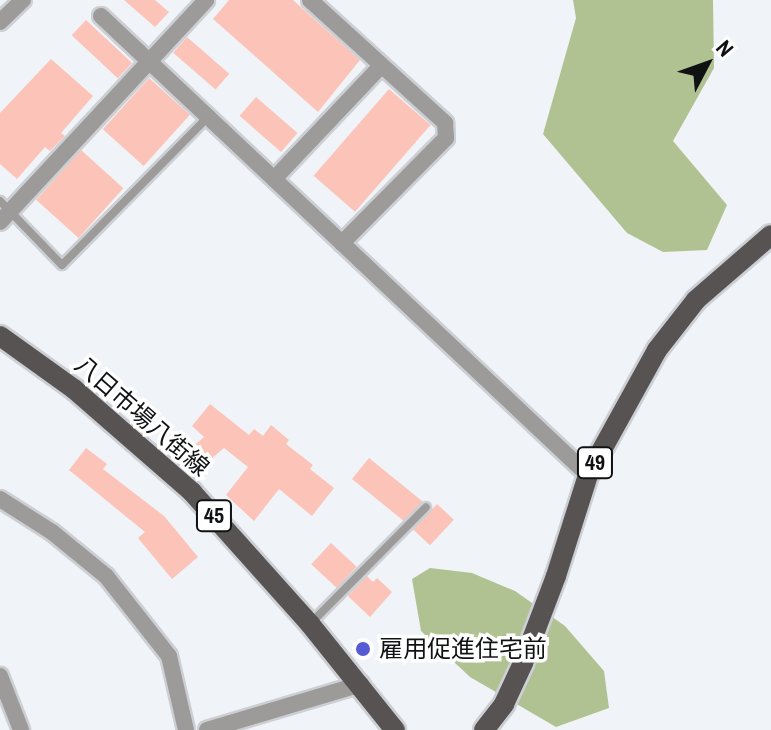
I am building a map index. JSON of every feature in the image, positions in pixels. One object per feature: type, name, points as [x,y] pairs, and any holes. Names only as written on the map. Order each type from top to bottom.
[{"type":"main road","name":"49","points":[[484,730],[504,704],[523,663],[556,576],[588,475],[657,350],[696,300],[771,235]]},
{"type":"main road","name":"八日市場八街線","points":[[0,336],[74,389],[192,492],[310,624],[395,730]]},
{"type":"street","points":[[0,22],[23,0]]},
{"type":"street","points":[[3,212],[206,0]]},
{"type":"street","points":[[310,0],[445,123],[446,138],[342,243]]},
{"type":"street","points":[[101,16],[588,475]]},
{"type":"street","points":[[274,179],[381,66]]},
{"type":"street","points":[[0,499],[52,532],[106,576],[169,656],[186,730]]},
{"type":"street","points":[[0,676],[21,730]]},
{"type":"street","points":[[207,730],[361,684]]},
{"type":"lane","points":[[3,212],[62,265],[208,117]]},
{"type":"lane","points":[[310,624],[426,507]]},
{"type":"green space","points":[[573,0],[713,0],[714,68],[673,141],[727,205],[707,250],[663,252],[627,233],[543,134],[576,18]]},
{"type":"green space","points":[[430,568],[472,573],[515,591],[565,626],[604,671],[609,708],[556,727],[470,677],[421,631],[412,579]]},
{"type":"building","points":[[124,0],[155,0],[169,12],[155,27]]},
{"type":"building","points":[[229,0],[293,0],[360,60],[318,112],[213,19]]},
{"type":"building","points":[[86,20],[132,63],[118,78],[72,35]]},
{"type":"building","points":[[187,37],[229,74],[215,90],[173,53]]},
{"type":"building","points":[[51,59],[93,96],[61,133],[65,136],[50,151],[45,147],[17,179],[0,164],[0,113]]},
{"type":"building","points":[[149,78],[190,115],[144,166],[103,129]]},
{"type":"building","points":[[389,89],[431,125],[355,212],[314,176]]},
{"type":"building","points":[[256,97],[298,133],[281,152],[240,116]]},
{"type":"building","points":[[81,150],[123,188],[79,238],[36,200]]},
{"type":"building","points":[[210,404],[249,435],[254,429],[263,436],[271,425],[289,440],[286,444],[313,465],[310,469],[334,488],[312,516],[279,489],[254,521],[226,495],[248,467],[224,448],[197,471],[183,455],[204,437],[192,426]]},
{"type":"building","points":[[86,448],[107,464],[103,469],[164,516],[198,557],[172,579],[138,538],[145,532],[69,470]]},
{"type":"building","points":[[369,458],[423,501],[406,522],[352,479]]},
{"type":"building","points":[[437,504],[454,520],[430,545],[413,530]]},
{"type":"building","points":[[331,543],[357,567],[337,588],[311,564]]},
{"type":"building","points":[[367,576],[373,582],[377,578],[392,592],[370,617],[348,596]]},
{"type":"place","name":"雇用促進住宅前","points":[[363,649]]}]
